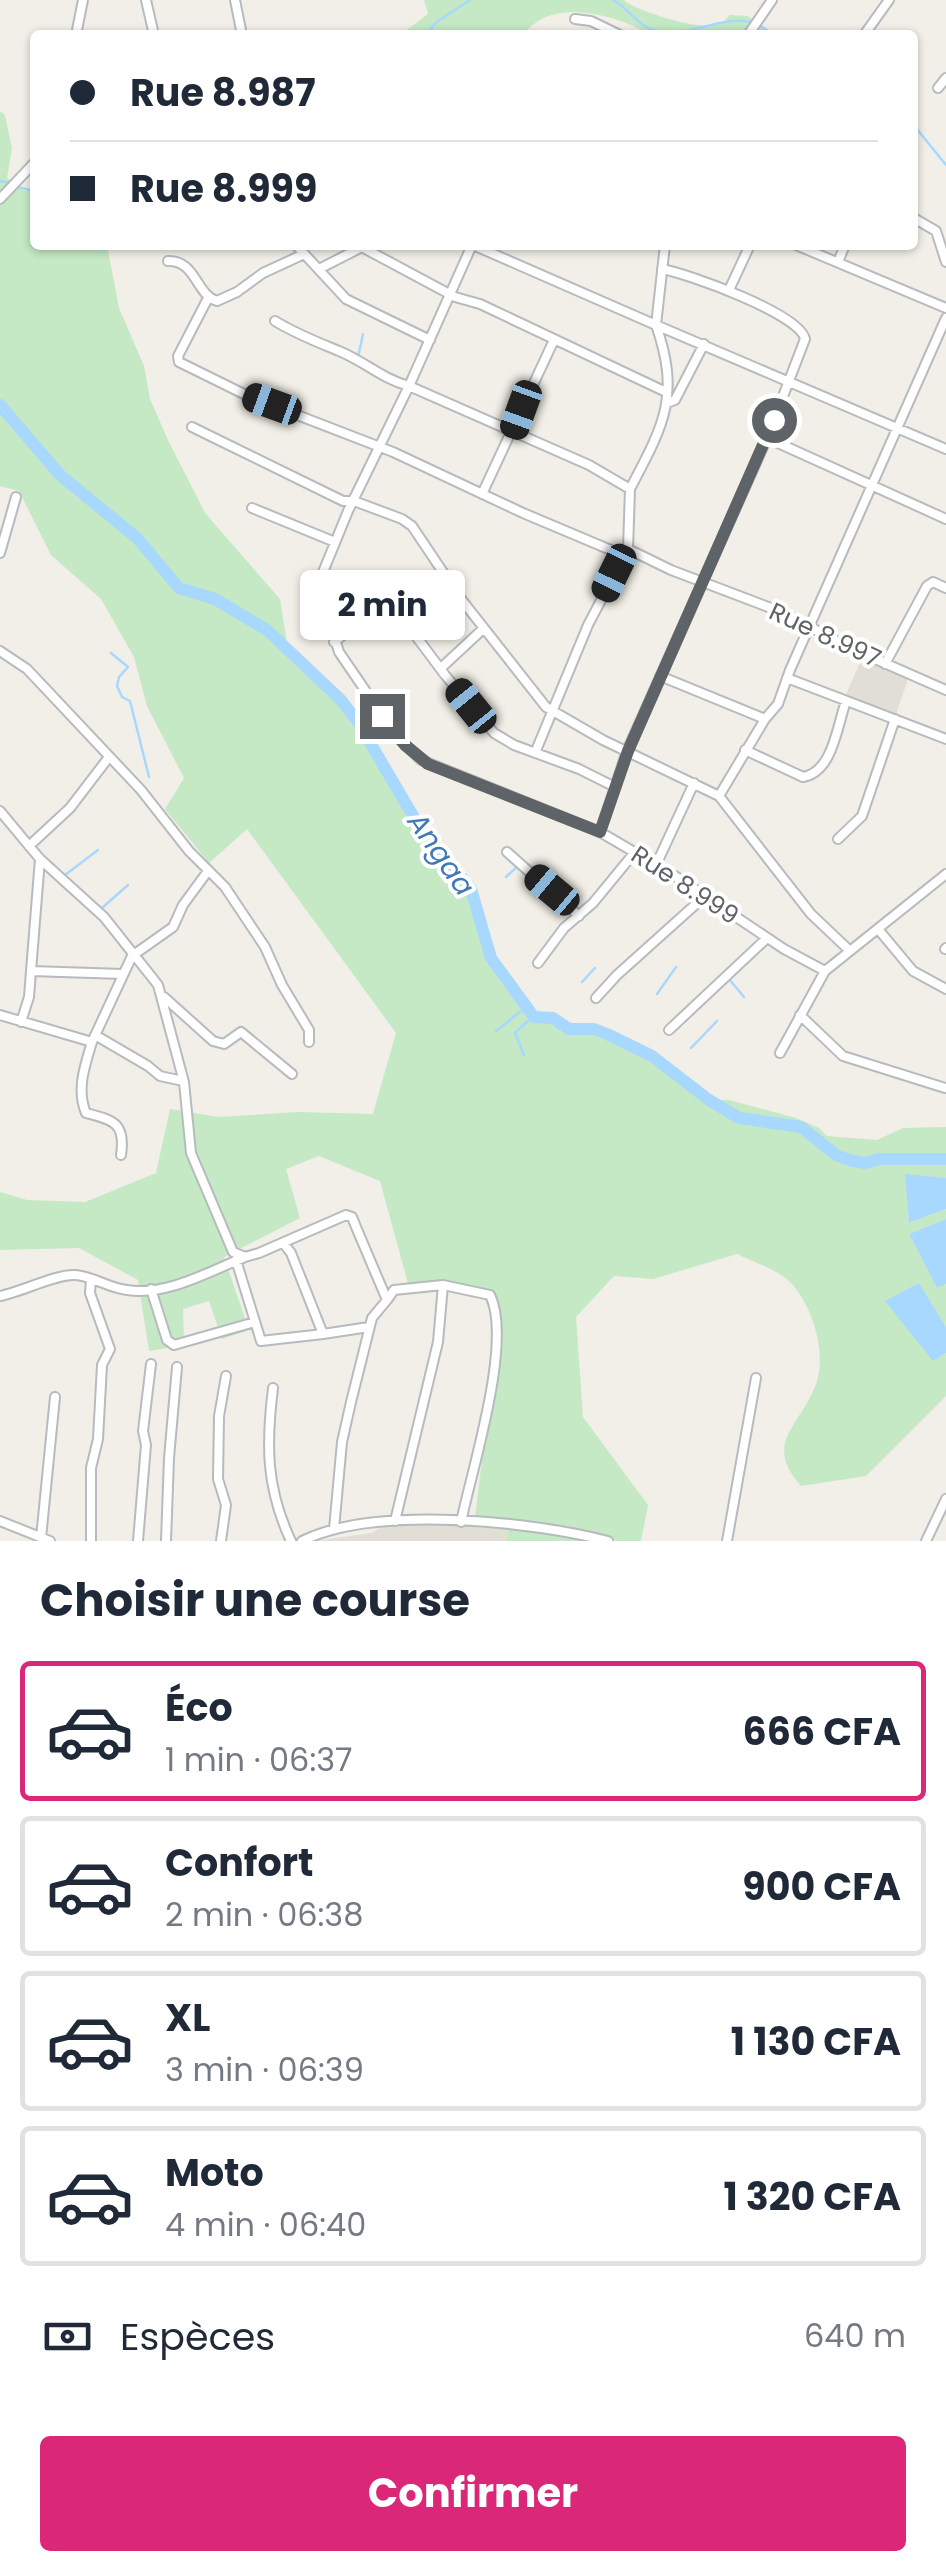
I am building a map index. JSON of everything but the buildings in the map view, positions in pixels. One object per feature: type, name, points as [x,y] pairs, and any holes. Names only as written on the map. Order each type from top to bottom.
[{"type":"street","points":[[77,30],[83,0]]},
{"type":"street","points":[[146,0],[153,30]]},
{"type":"street","points":[[235,0],[241,30]]},
{"type":"street","points":[[751,30],[772,0]]},
{"type":"street","points":[[868,30],[889,0]]},
{"type":"street","points":[[575,19],[609,30]]},
{"type":"street","points":[[938,88],[946,78]]},
{"type":"street","points":[[0,199],[30,168]]},
{"type":"street","points":[[918,220],[936,231],[946,262]]},
{"type":"street","points":[[300,250],[346,299],[430,340]]},
{"type":"street","points":[[319,270],[352,250]]},
{"type":"street","points":[[367,250],[452,295],[480,304],[666,392]]},
{"type":"street","points":[[471,250],[321,577],[331,599],[329,617],[334,642],[388,603],[494,732],[514,745],[615,787]]},
{"type":"street","points":[[484,250],[946,449]]},
{"type":"street","points":[[535,753],[588,625],[626,552],[630,489],[660,432],[670,379],[656,325],[664,250]]},
{"type":"street","points":[[729,290],[748,250]]},
{"type":"street","points":[[808,250],[946,308]]},
{"type":"street","points":[[838,262],[844,250]]},
{"type":"street","points":[[168,261],[178,262],[189,270],[208,298],[221,300],[263,272],[304,254]]},
{"type":"street","points":[[600,832],[628,751],[804,347],[802,329],[729,290],[662,269]]},
{"type":"street","name":"Rue 8.997","points":[[208,298],[178,362],[248,396],[380,447],[482,494],[784,613],[946,690]]},
{"type":"street","points":[[719,796],[764,719],[778,704],[946,318]]},
{"type":"street","points":[[275,321],[313,342],[342,352],[389,381],[409,386],[589,466],[630,489]]},
{"type":"street","points":[[482,494],[554,340]]},
{"type":"street","points":[[667,403],[675,400],[704,344]]},
{"type":"street","points":[[192,427],[343,501],[354,501],[412,526],[534,695],[552,711],[719,796],[812,914],[850,951]]},
{"type":"street","points":[[767,438],[946,518]]},
{"type":"street","points":[[0,554],[16,497]]},
{"type":"street","points":[[252,508],[334,542]]},
{"type":"street","points":[[885,664],[927,586],[933,582],[946,588]]},
{"type":"street","points":[[440,668],[484,628]]},
{"type":"street","name":"Rue 8.999","points":[[334,642],[397,737],[421,760],[600,832],[826,971]]},
{"type":"street","points":[[0,651],[28,669],[226,888],[265,947],[308,1028],[309,1042]]},
{"type":"street","points":[[660,676],[764,719]]},
{"type":"street","points":[[787,678],[946,739]]},
{"type":"street","points":[[745,750],[803,778],[810,777],[826,760],[846,701]]},
{"type":"street","points":[[838,838],[862,816],[895,719]]},
{"type":"street","points":[[29,846],[70,808],[109,757]]},
{"type":"street","points":[[656,865],[694,783]]},
{"type":"street","points":[[0,811],[40,859],[104,917],[162,995],[184,1080],[191,1153],[231,1248],[241,1258],[261,1341],[370,1327]]},
{"type":"street","points":[[507,852],[579,916]]},
{"type":"street","points":[[538,962],[635,852]]},
{"type":"street","points":[[21,1022],[29,997],[40,859]]},
{"type":"street","points":[[121,1155],[118,1127],[110,1118],[86,1113],[82,1107],[83,1072],[132,956],[173,927],[183,905],[208,871]]},
{"type":"street","points":[[780,1053],[826,971],[946,874]]},
{"type":"street","points":[[596,998],[706,896]]},
{"type":"street","points":[[878,930],[913,971],[946,988]]},
{"type":"street","points":[[669,1030],[767,938]]},
{"type":"street","points":[[31,971],[123,974]]},
{"type":"street","points":[[162,995],[212,1041],[224,1044],[241,1032],[292,1074]]},
{"type":"street","points":[[0,1015],[94,1039],[160,1076],[184,1080]]},
{"type":"street","points":[[800,1015],[843,1056],[944,1088]]},
{"type":"street","points":[[0,1296],[72,1275],[118,1289],[175,1286],[284,1244],[346,1215],[352,1218],[388,1300]]},
{"type":"street","points":[[284,1244],[323,1334]]},
{"type":"street","points":[[90,1541],[91,1468],[98,1439],[102,1365],[110,1350],[90,1293],[91,1279]]},
{"type":"street","points":[[395,1521],[438,1342],[443,1284]]},
{"type":"street","points":[[334,1528],[342,1442],[378,1308],[394,1290],[443,1284],[490,1295],[498,1311],[492,1382],[460,1522]]},
{"type":"street","points":[[151,1289],[167,1340],[174,1345],[255,1322]]},
{"type":"street","points":[[138,1541],[146,1445],[143,1431],[152,1364]]},
{"type":"street","points":[[166,1541],[168,1458],[177,1367]]},
{"type":"street","points":[[221,1541],[226,1505],[218,1479],[218,1416],[226,1376]]},
{"type":"street","points":[[727,1541],[756,1378]]},
{"type":"street","points":[[273,1388],[268,1444],[271,1487],[292,1541]]},
{"type":"street","points":[[0,1521],[46,1540],[55,1397]]},
{"type":"street","points":[[926,1541],[946,1499]]},
{"type":"street","points":[[302,1541],[334,1528],[395,1521],[558,1531],[608,1541]]},
{"type":"street","points":[[13,1541],[17,1530]]},
{"type":"shaded area","points":[[862,658],[908,679],[895,717],[844,699]]},
{"type":"shaded area","points":[[434,1522],[508,1531],[506,1541],[315,1541],[371,1533],[389,1523]]},
{"type":"green space","points":[[424,0],[624,0],[683,23],[709,26],[730,15],[748,16],[767,30],[642,30],[597,15],[567,12],[552,15],[527,30],[407,30],[428,14]]},
{"type":"green space","points":[[0,111],[5,115],[12,148],[7,178],[25,191],[30,189],[30,250],[108,250],[119,308],[144,366],[150,399],[205,513],[280,599],[288,650],[316,673],[358,722],[419,826],[471,889],[491,958],[534,1017],[553,1018],[569,1029],[594,1029],[607,1034],[652,1056],[709,1100],[729,1100],[796,1118],[827,1136],[877,1140],[903,1128],[946,1127],[946,1178],[906,1175],[909,1223],[946,1209],[946,1219],[909,1234],[937,1288],[946,1284],[946,1327],[919,1284],[933,1360],[946,1353],[946,1396],[866,1476],[801,1486],[790,1471],[785,1457],[788,1434],[809,1399],[819,1372],[816,1331],[806,1305],[786,1278],[737,1254],[653,1279],[614,1276],[576,1317],[583,1417],[648,1505],[641,1541],[506,1541],[508,1531],[474,1526],[497,1336],[490,1291],[409,1287],[380,1181],[319,1156],[286,1169],[300,1218],[224,1257],[249,1330],[222,1339],[209,1301],[183,1309],[184,1345],[149,1351],[138,1280],[79,1248],[0,1250],[0,1192],[27,1200],[85,1202],[156,1173],[170,1109],[219,1117],[297,1112],[373,1114],[396,1033],[247,829],[209,863],[165,809],[184,778],[147,706],[134,657],[101,599],[51,555],[19,491],[0,486]]},
{"type":"water","points":[[905,1174],[946,1178],[946,1209],[909,1223]]},
{"type":"water","points":[[946,1219],[946,1284],[937,1288],[909,1234]]},
{"type":"water","points":[[919,1283],[946,1327],[946,1353],[933,1361],[885,1301]]},
{"type":"waterway","points":[[430,30],[470,0]]},
{"type":"waterway","points":[[613,0],[654,30]]},
{"type":"waterway","points":[[691,30],[726,22],[751,22]]},
{"type":"waterway","points":[[759,25],[766,30]]},
{"type":"waterway","points":[[918,130],[946,165]]},
{"type":"waterway","points":[[0,181],[10,183]]},
{"type":"waterway","points":[[17,187],[30,190]]},
{"type":"waterway","points":[[358,357],[363,334]]},
{"type":"waterway","name":"Angaa","points":[[0,405],[60,475],[137,538],[179,588],[215,599],[267,630],[340,699],[358,722],[419,826],[471,889],[491,958],[534,1017],[553,1018],[569,1029],[594,1029],[607,1034],[652,1056],[739,1118],[801,1127],[836,1155],[849,1160],[865,1163],[879,1159],[946,1159]]},
{"type":"waterway","points":[[385,599],[385,591],[395,581]]},
{"type":"waterway","points":[[427,598],[434,610]]},
{"type":"waterway","points":[[111,653],[128,667],[117,686],[122,697],[130,701],[149,777]]},
{"type":"waterway","points":[[65,875],[98,850]]},
{"type":"waterway","points":[[506,877],[519,865]]},
{"type":"waterway","points":[[102,908],[128,885]]},
{"type":"waterway","points":[[657,994],[676,967]]},
{"type":"waterway","points":[[582,982],[595,968]]},
{"type":"waterway","points":[[729,979],[744,997]]},
{"type":"waterway","points":[[496,1031],[521,1011]]},
{"type":"waterway","points":[[665,1030],[679,1014]]},
{"type":"waterway","points":[[524,1055],[515,1033],[528,1021]]},
{"type":"waterway","points":[[691,1048],[717,1021]]},
{"type":"route","points":[[382,716],[397,737],[428,764],[600,832],[628,751],[774,420]]}]
